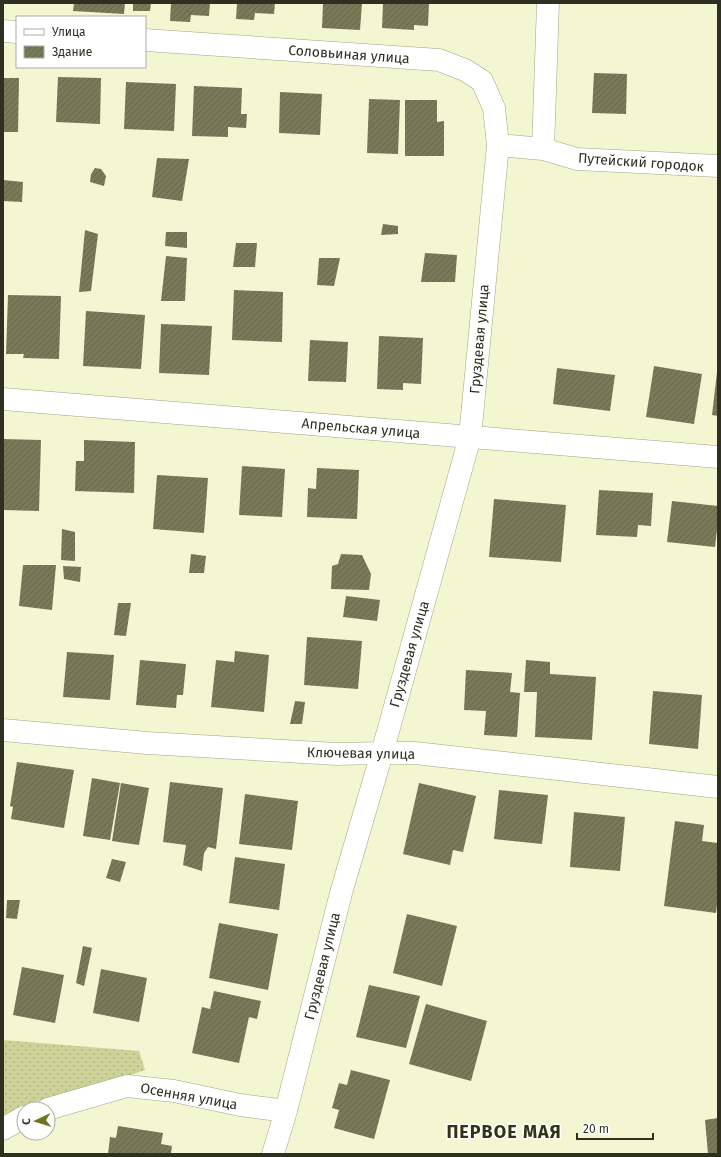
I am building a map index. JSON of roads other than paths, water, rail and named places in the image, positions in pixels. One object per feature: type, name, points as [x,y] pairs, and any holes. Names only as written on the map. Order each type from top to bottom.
[{"type":"street","points":[[543,149],[548,3]]},
{"type":"street","points":[[3,31],[16,32]]},
{"type":"street","name":"Соловьиная улица","points":[[146,40],[439,60],[465,70],[482,81],[494,108],[498,145]]},
{"type":"street","name":"Путейский городок","points":[[498,145],[543,149],[577,159],[718,166]]},
{"type":"street","name":"Груздевая улица","points":[[273,1154],[286,1111],[341,893],[470,437],[498,145]]},
{"type":"street","name":"Апрельская улица","points":[[3,399],[718,457]]},
{"type":"street","name":"Ключевая улица","points":[[3,730],[163,744],[337,754],[382,752],[415,753],[718,787]]},
{"type":"street","name":"Осенняя улица","points":[[56,1107],[127,1086],[174,1091],[240,1105],[286,1111]]},
{"type":"street","points":[[3,1129],[16,1122]]},
{"type":"district","name":"ПЕРВОЕ МАЯ","points":[[504,1132]]}]
